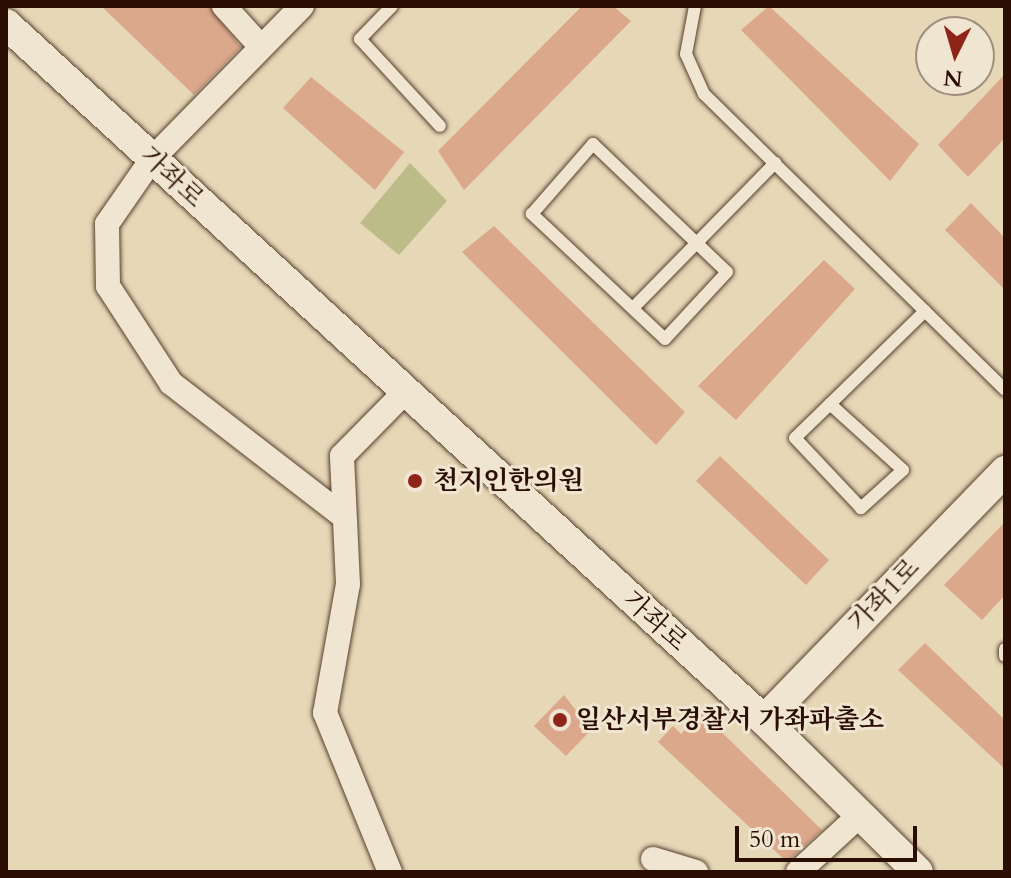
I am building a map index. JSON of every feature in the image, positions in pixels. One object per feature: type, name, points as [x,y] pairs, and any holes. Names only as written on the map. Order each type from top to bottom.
[{"type":"street","points":[[224,6],[261,47]]},
{"type":"street","points":[[302,6],[152,159],[107,224],[108,286],[171,383],[342,515]]},
{"type":"street","name":"가좌로","points":[[10,23],[152,159],[764,720],[861,814],[903,866]]},
{"type":"street","points":[[390,872],[325,713],[348,584],[342,515],[342,456],[405,392]]},
{"type":"street","name":"가좌1로","points":[[764,720],[1005,471]]},
{"type":"street","points":[[798,872],[861,814]]},
{"type":"street","points":[[653,859],[696,872]]},
{"type":"lane","points":[[392,6],[360,39],[440,126]]},
{"type":"lane","points":[[695,6],[686,32],[693,75],[775,163],[1005,390]]},
{"type":"lane","points":[[593,144],[727,272],[665,339],[634,307],[532,214],[593,144]]},
{"type":"lane","points":[[634,307],[775,163]]},
{"type":"lane","points":[[830,404],[903,470],[861,508],[795,438],[925,311]]},
{"type":"lane","points":[[1005,649],[1005,656]]},
{"type":"green space","points":[[410,163],[447,201],[399,255],[360,223]]},
{"type":"building","points":[[101,6],[209,6],[241,47],[194,95]]},
{"type":"building","points":[[582,6],[613,6],[631,21],[464,190],[438,151]]},
{"type":"building","points":[[769,6],[919,144],[890,181],[741,30]]},
{"type":"building","points":[[1005,74],[1005,138],[968,177],[938,145],[984,96],[995,96],[995,85]]},
{"type":"building","points":[[311,77],[404,152],[375,190],[283,108]]},
{"type":"building","points":[[971,203],[1005,238],[1005,290],[945,230]]},
{"type":"building","points":[[494,226],[685,412],[656,445],[462,252]]},
{"type":"building","points":[[824,260],[855,289],[736,420],[698,386]]},
{"type":"building","points":[[720,456],[829,560],[806,585],[696,481]]},
{"type":"building","points":[[1005,522],[1005,595],[982,620],[944,585]]},
{"type":"building","points":[[925,643],[1005,720],[1005,769],[898,670]]},
{"type":"building","name":"일산서부경찰서 가좌파출소","points":[[564,695],[591,730],[566,756],[534,726]]},
{"type":"building","points":[[701,712],[822,830],[787,862],[658,742],[673,726],[681,734]]},
{"type":"place","name":"천지인한의원","points":[[415,481]]},
{"type":"place","name":"일산서부경찰서 가좌파출소","points":[[560,720]]}]
